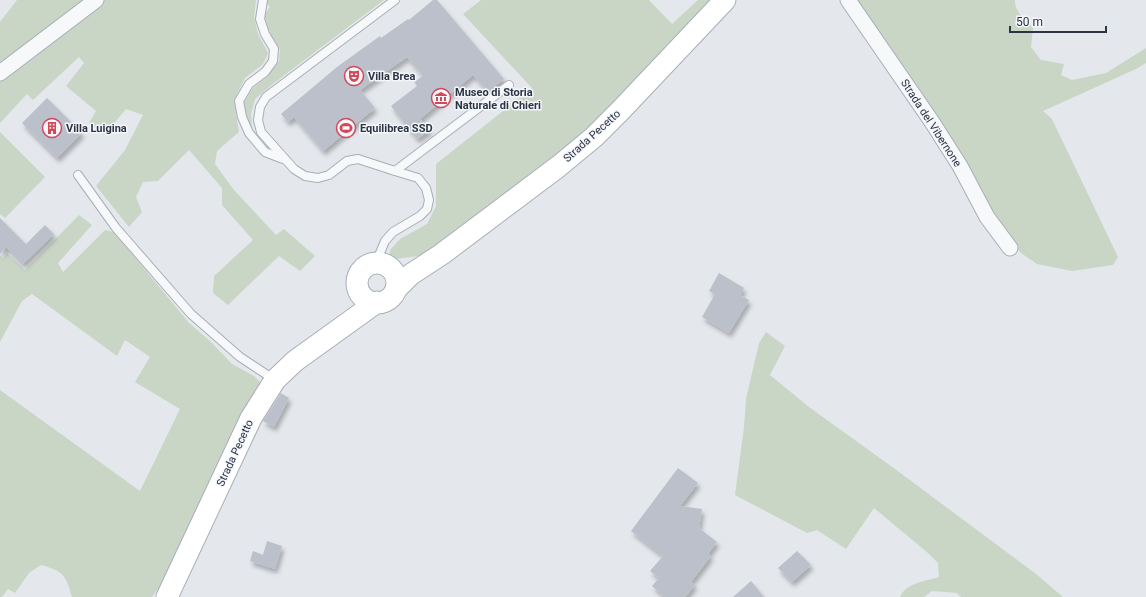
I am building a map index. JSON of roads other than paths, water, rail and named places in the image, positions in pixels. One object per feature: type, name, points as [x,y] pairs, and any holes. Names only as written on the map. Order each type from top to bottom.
[{"type":"main road","name":"Strada Pecetto","points":[[167,597],[251,418],[275,380],[295,360],[377,302],[388,299],[410,275],[442,254],[559,166],[594,137],[725,0]]},
{"type":"main road","name":"Strada Pecetto","points":[[334,333],[353,305],[358,288],[358,276],[366,266],[371,264],[383,265],[414,263],[442,254]]},
{"type":"main road","points":[[383,265],[393,271],[396,276],[396,289]]},
{"type":"main road","points":[[358,288],[365,298],[377,302]]},
{"type":"street","points":[[0,73],[96,0]]},
{"type":"street","name":"Strada del Vibernone","points":[[848,0],[932,122],[960,166],[987,217],[1010,248]]},
{"type":"lane","points":[[263,0],[260,19],[265,34],[274,49],[273,60],[264,72],[248,84],[239,101],[242,117],[249,133],[266,152],[286,160]]},
{"type":"lane","points":[[383,265],[380,253],[385,241],[393,232],[420,216],[427,209],[428,200],[426,188],[418,178],[358,159],[347,161],[329,175],[318,178],[305,176],[294,169],[261,132],[258,120],[260,107],[266,97],[395,0]]},
{"type":"lane","points":[[395,171],[509,85]]},
{"type":"lane","points":[[78,175],[116,228],[191,314],[240,357],[275,380]]},
{"type":"place","name":"Villa Brea","points":[[354,76]]},
{"type":"place","name":"Museo di Storia Naturale di Chieri","points":[[441,98]]},
{"type":"place","name":"Villa Luigina","points":[[52,128]]},
{"type":"place","name":"Equilibrea SSD","points":[[346,128]]}]
